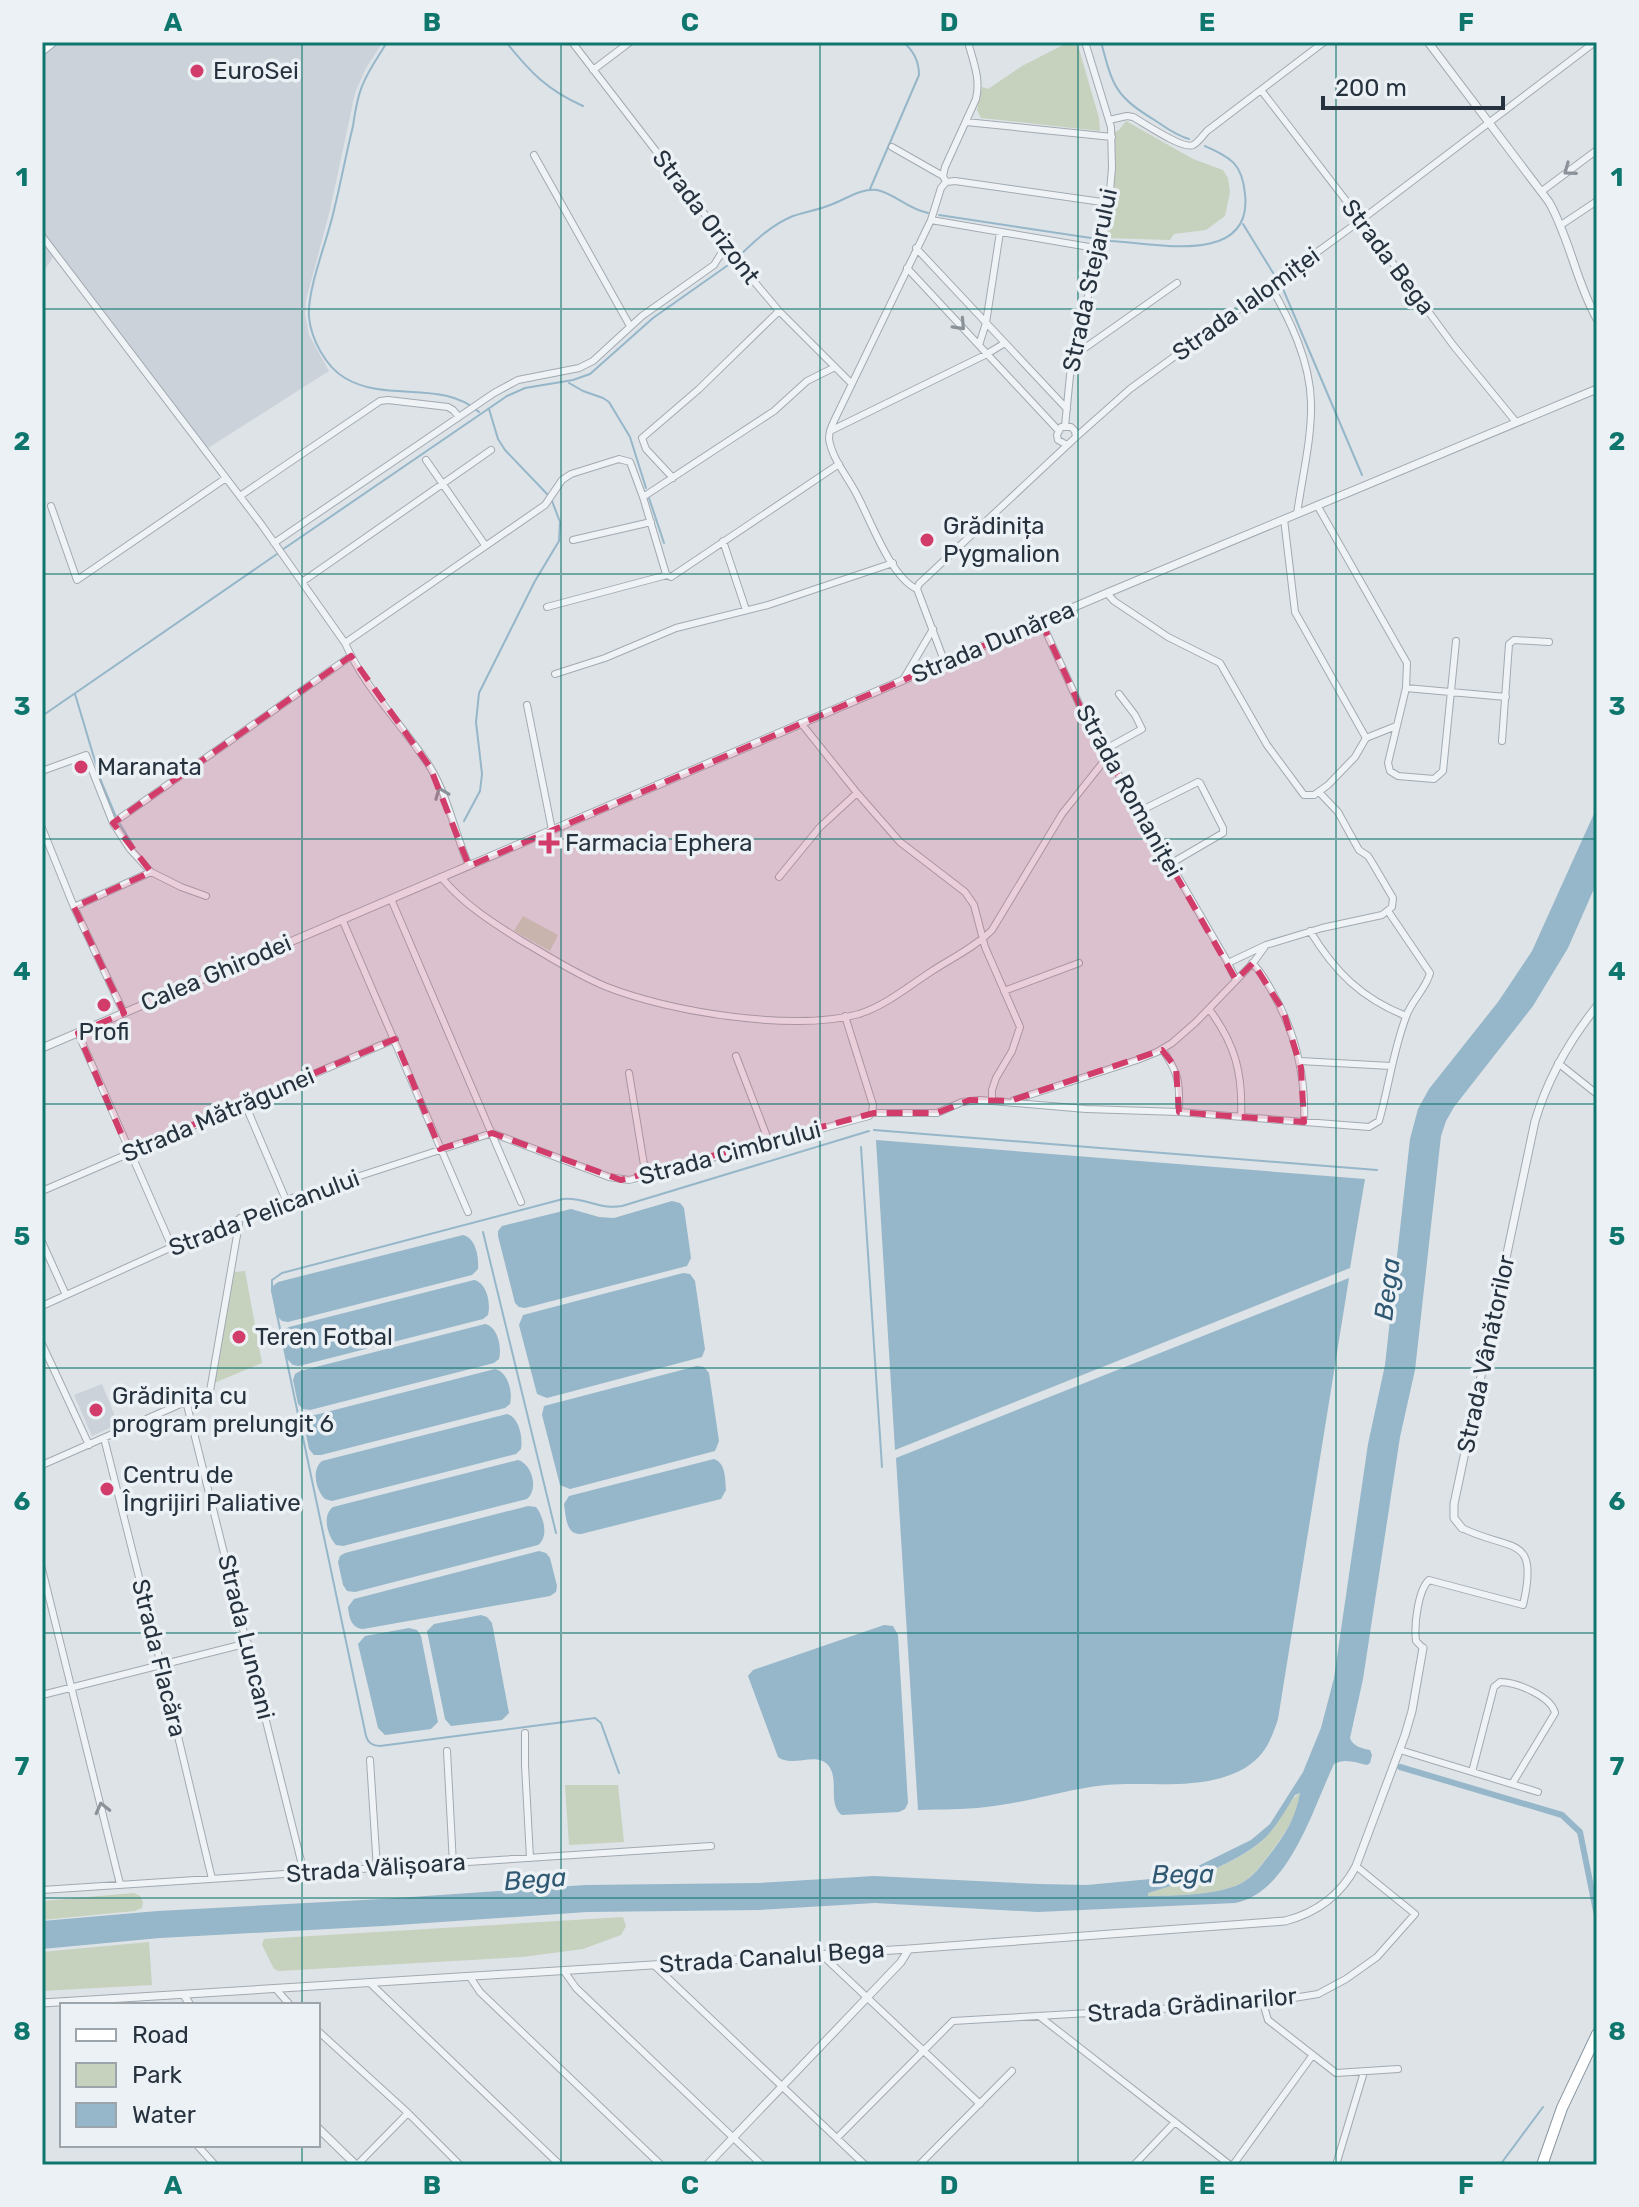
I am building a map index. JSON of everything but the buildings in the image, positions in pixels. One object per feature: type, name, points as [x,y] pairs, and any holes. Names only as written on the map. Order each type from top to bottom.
[{"type":"highway","points":[[1542,2165],[1562,2108],[1597,2034]]},
{"type":"main road","points":[[42,50],[52,42]]},
{"type":"street","name":"Strada Orizont","points":[[572,42],[716,229],[724,249],[779,311],[851,383]]},
{"type":"street","points":[[593,70],[630,42]]},
{"type":"street","points":[[945,663],[917,589],[908,584],[877,537],[829,438],[851,383],[931,220],[979,88],[968,42]]},
{"type":"street","name":"Strada Stejarului","points":[[1062,428],[1077,328],[1102,243],[1109,203],[1112,137],[1085,42]]},
{"type":"street","points":[[1109,120],[1133,117],[1189,147],[1324,42]]},
{"type":"street","points":[[1428,42],[1542,191],[1561,225],[1597,319]]},
{"type":"street","name":"Strada Ialomiței","points":[[917,589],[1130,389],[1361,220],[1595,42]]},
{"type":"street","name":"Strada Bega","points":[[1261,90],[1453,345],[1516,422]]},
{"type":"street","points":[[966,122],[1112,137]]},
{"type":"street","points":[[892,147],[945,179],[1109,203]]},
{"type":"street","points":[[1542,191],[1597,150]]},
{"type":"street","points":[[534,155],[630,326]]},
{"type":"street","points":[[1561,225],[1597,201]]},
{"type":"street","points":[[931,220],[1000,232],[1102,243]]},
{"type":"street","points":[[979,345],[986,323],[1000,232]]},
{"type":"street","points":[[42,236],[240,496],[345,643],[383,705],[430,767],[469,866]]},
{"type":"street","points":[[916,248],[1067,409]]},
{"type":"street","points":[[274,543],[518,380],[579,368],[603,354],[630,326],[714,265],[724,249]]},
{"type":"street","points":[[907,268],[1062,428]]},
{"type":"street","points":[[1276,282],[1295,334],[1311,399],[1297,514]]},
{"type":"street","points":[[1071,357],[1177,283]]},
{"type":"street","points":[[673,478],[646,449],[642,438],[688,399],[779,311]]},
{"type":"street","points":[[830,431],[1005,343]]},
{"type":"street","points":[[643,497],[774,411],[807,381],[835,367]]},
{"type":"street","name":"Strada Dunărea","points":[[391,899],[1107,593],[1597,389]]},
{"type":"street","points":[[240,496],[380,401],[448,407],[459,417]]},
{"type":"street","points":[[1062,428],[1071,427],[1076,437]]},
{"type":"street","points":[[1062,428],[1058,440],[1067,445]]},
{"type":"street","points":[[302,582],[491,450]]},
{"type":"street","points":[[345,643],[545,505],[565,477],[619,459],[630,462],[667,575]]},
{"type":"street","points":[[426,460],[485,545]]},
{"type":"street","points":[[547,607],[667,575],[674,576],[839,464]]},
{"type":"street","points":[[51,506],[77,580],[226,478]]},
{"type":"street","points":[[1317,505],[1408,668],[1388,763],[1390,771],[1398,776],[1434,779],[1443,771],[1456,641]]},
{"type":"street","points":[[1284,519],[1295,612],[1366,738]]},
{"type":"street","points":[[573,540],[651,522]]},
{"type":"street","points":[[723,541],[746,610]]},
{"type":"street","points":[[555,674],[605,658],[676,628],[768,605],[893,563]]},
{"type":"street","points":[[1107,593],[1168,637],[1220,663],[1267,745],[1300,793],[1308,796],[1319,792],[1342,772],[1366,738],[1397,722]]},
{"type":"street","name":"Strada Romaniței","points":[[1041,621],[1085,717],[1236,980]]},
{"type":"street","points":[[903,680],[933,629]]},
{"type":"street","points":[[1502,741],[1511,642],[1549,642]]},
{"type":"street","points":[[113,823],[351,656]]},
{"type":"street","points":[[1406,688],[1506,697]]},
{"type":"street","points":[[441,877],[465,902],[495,924],[563,965],[610,988],[674,1006],[739,1017],[783,1020],[845,1016],[867,1011],[983,938],[998,922],[1062,814],[1106,753],[1142,729],[1119,694]]},
{"type":"street","points":[[527,705],[552,830]]},
{"type":"street","points":[[801,723],[900,842],[968,895],[976,908],[983,938],[1020,1027],[1012,1051],[996,1078],[992,1101]]},
{"type":"street","points":[[42,771],[86,755],[113,823],[130,849],[151,872],[206,896]]},
{"type":"street","points":[[1140,811],[1200,783],[1223,833],[1170,864]]},
{"type":"street","points":[[1225,959],[1230,962],[1266,945],[1310,931],[1382,915],[1392,907],[1393,898],[1368,856],[1359,850],[1346,824],[1319,792]]},
{"type":"street","points":[[779,877],[820,827],[857,793]]},
{"type":"street","points":[[42,828],[74,907],[124,1013]]},
{"type":"street","points":[[74,907],[151,872]]},
{"type":"street","points":[[391,899],[521,1202]]},
{"type":"street","name":"Calea Ghirodei","points":[[42,1048],[391,899]]},
{"type":"street","points":[[1010,1101],[1086,1109],[1179,1112],[1369,1127],[1377,1124],[1406,1016],[1430,973],[1388,911]]},
{"type":"street","points":[[342,919],[468,1212]]},
{"type":"street","points":[[1310,931],[1326,958],[1343,977],[1364,994],[1406,1016]]},
{"type":"street","points":[[1010,1101],[1137,1060],[1172,1043],[1209,1009],[1266,945]]},
{"type":"street","points":[[1238,959],[1253,963],[1259,969],[1283,1010],[1294,1037],[1305,1101],[1304,1122]]},
{"type":"street","points":[[1004,991],[1079,963]]},
{"type":"street","name":"Strada Vânătorilor","points":[[1429,1580],[1523,1605],[1529,1567],[1527,1558],[1520,1549],[1462,1528],[1454,1518],[1454,1504],[1542,1099],[1572,1039],[1597,1006]]},
{"type":"street","points":[[1209,1009],[1223,1029],[1240,1069],[1241,1117]]},
{"type":"street","points":[[845,1016],[872,1101],[872,1113]]},
{"type":"street","points":[[78,1033],[172,1247]]},
{"type":"street","name":"Strada Mătrăgunei","points":[[42,1191],[395,1039]]},
{"type":"street","points":[[1162,1049],[1176,1068],[1180,1086],[1179,1112]]},
{"type":"street","points":[[736,1056],[769,1142]]},
{"type":"street","points":[[1300,1061],[1391,1066]]},
{"type":"street","points":[[1558,1063],[1597,1094]]},
{"type":"street","points":[[629,1073],[646,1177]]},
{"type":"street","name":"Strada Cimbrului","points":[[492,1133],[613,1179],[629,1180],[872,1113],[937,1113],[962,1102],[1010,1101]]},
{"type":"street","points":[[245,1104],[286,1200]]},
{"type":"street","name":"Strada Pelicanului","points":[[42,1306],[286,1200],[492,1133]]},
{"type":"street","points":[[42,1465],[210,1391],[240,1218]]},
{"type":"street","points":[[42,1242],[66,1295]]},
{"type":"street","points":[[42,1344],[89,1445]]},
{"type":"street","name":"Strada Luncani","points":[[186,1401],[304,1873]]},
{"type":"street","name":"Strada Flacăra","points":[[104,1438],[212,1879]]},
{"type":"street","points":[[42,1569],[120,1884]]},
{"type":"street","name":"Strada Canalul Bega","points":[[42,2003],[82,2003],[909,1949],[1285,1921],[1326,1903],[1344,1885],[1356,1866],[1410,1719],[1423,1648],[1416,1641],[1415,1632],[1422,1589],[1429,1580]]},
{"type":"street","points":[[42,1695],[248,1643]]},
{"type":"street","points":[[1472,1772],[1494,1687],[1500,1682],[1513,1683],[1545,1698],[1555,1713],[1512,1784]]},
{"type":"street","points":[[525,1733],[530,1858]]},
{"type":"street","points":[[1400,1750],[1538,1792]]},
{"type":"street","points":[[447,1751],[453,1864]]},
{"type":"street","points":[[370,1760],[377,1869]]},
{"type":"street","name":"Strada Vălișoara","points":[[42,1890],[711,1846]]},
{"type":"street","name":"Strada Grădinarilor","points":[[924,2049],[947,2025],[959,2019],[1263,2003],[1318,1994],[1377,1957],[1415,1914],[1356,1866]]},
{"type":"street","points":[[707,2165],[901,1962],[909,1949]]},
{"type":"street","points":[[821,1954],[980,2104]]},
{"type":"street","points":[[654,1965],[865,2165]]},
{"type":"street","points":[[564,1971],[576,1988],[762,2165]]},
{"type":"street","points":[[470,1977],[480,1992],[661,2165]]},
{"type":"street","points":[[370,1983],[560,2165]]},
{"type":"street","points":[[276,1989],[288,2003]]},
{"type":"street","points":[[184,1995],[189,2003]]},
{"type":"street","points":[[1263,2003],[1268,2020],[1336,2073],[1398,2069]]},
{"type":"street","points":[[1039,2016],[1231,2165],[1312,2056]]},
{"type":"street","points":[[320,2033],[460,2165]]},
{"type":"street","points":[[837,2138],[924,2049]]},
{"type":"street","points":[[919,2165],[1012,2071]]},
{"type":"street","points":[[1336,2165],[1364,2072]]},
{"type":"street","points":[[320,2130],[357,2165],[408,2113]]},
{"type":"street","points":[[1134,2165],[1175,2122]]},
{"type":"street","points":[[199,2147],[215,2165]]},
{"type":"street","points":[[342,2165],[349,2158]]},
{"type":"highlighted area","points":[[1041,621],[1085,717],[1236,980],[1253,963],[1283,1010],[1301,1068],[1304,1122],[1179,1112],[1176,1068],[1162,1050],[1010,1101],[970,1100],[937,1113],[874,1113],[621,1180],[492,1133],[440,1149],[395,1039],[129,1152],[78,1033],[124,1013],[74,907],[151,872],[113,823],[351,656],[430,767],[469,866]]},
{"type":"shaded area","points":[[46,42],[383,42],[355,93],[330,210],[306,300],[309,335],[329,371],[205,450],[55,254],[42,274],[42,45]]},
{"type":"shaded area","name":"Grădinița cu program prelungit 6","points":[[102,1384],[118,1424],[92,1436],[74,1395]]},
{"type":"green space","points":[[1069,42],[1077,42],[1100,131],[981,118],[977,110],[982,87],[988,89],[1022,66]]},
{"type":"green space","points":[[1126,121],[1193,159],[1223,170],[1230,192],[1225,216],[1206,230],[1174,234],[1170,240],[1106,238],[1115,156],[1114,132]]},
{"type":"green space","points":[[523,916],[558,935],[550,951],[514,931]]},
{"type":"green space","points":[[245,1271],[262,1363],[214,1383],[233,1272]]},
{"type":"green space","points":[[565,1785],[618,1785],[624,1842],[569,1845]]},
{"type":"green space","points":[[1300,1793],[1287,1828],[1261,1866],[1245,1881],[1212,1892],[1148,1896],[1148,1893],[1227,1863],[1256,1846]]},
{"type":"green space","points":[[134,1893],[143,1902],[142,1908],[135,1911],[42,1920],[42,1901]]},
{"type":"green space","points":[[623,1917],[626,1926],[621,1935],[583,1949],[522,1957],[279,1971],[274,1969],[262,1945],[264,1939]]},
{"type":"green space","points":[[149,1942],[152,1985],[42,1991],[42,1952]]},
{"type":"water","name":"Bega","points":[[1597,807],[1597,882],[1568,948],[1533,1006],[1454,1107],[1441,1136],[1415,1370],[1400,1437],[1363,1679],[1350,1738],[1355,1745],[1370,1750],[1370,1763],[1346,1761],[1334,1764],[1308,1825],[1285,1866],[1254,1896],[1235,1903],[1038,1912],[875,1903],[759,1910],[587,1912],[160,1938],[42,1949],[42,1921],[158,1911],[585,1885],[758,1883],[874,1876],[1087,1885],[1161,1878],[1190,1870],[1251,1840],[1270,1824],[1303,1772],[1321,1728],[1334,1678],[1368,1444],[1385,1365],[1410,1139],[1418,1109],[1429,1089],[1498,1002],[1532,951]],"holes":[[[1300,1793],[1279,1842],[1245,1881],[1212,1892],[1148,1896],[1148,1893],[1227,1863],[1256,1846],[1267,1836],[1295,1795]]]},
{"type":"water","points":[[876,1140],[1365,1179],[1350,1268],[895,1450]]},
{"type":"water","points":[[672,1201],[684,1208],[691,1258],[687,1266],[525,1308],[515,1303],[498,1236],[502,1226],[571,1209],[614,1218]]},
{"type":"water","points":[[463,1235],[474,1244],[477,1254],[478,1269],[472,1275],[288,1322],[276,1315],[271,1291],[278,1282]]},
{"type":"water","points":[[683,1273],[690,1274],[695,1281],[705,1349],[702,1357],[547,1398],[537,1394],[519,1325],[523,1315]]},
{"type":"water","points":[[1349,1278],[1278,1719],[1262,1753],[1245,1768],[1195,1783],[1106,1785],[1001,1805],[918,1810],[896,1458]]},
{"type":"water","points":[[474,1280],[485,1289],[488,1299],[488,1315],[483,1319],[299,1366],[287,1359],[282,1335],[289,1327]]},
{"type":"water","points":[[485,1324],[496,1333],[499,1343],[499,1359],[494,1363],[310,1410],[298,1404],[293,1380],[300,1371]]},
{"type":"water","points":[[697,1366],[704,1367],[709,1373],[719,1441],[715,1451],[570,1489],[560,1485],[542,1415],[544,1406]]},
{"type":"water","points":[[495,1369],[503,1374],[510,1388],[510,1404],[505,1408],[321,1455],[314,1455],[309,1449],[304,1425],[311,1416]]},
{"type":"water","points":[[507,1414],[515,1419],[521,1433],[521,1449],[516,1454],[332,1501],[325,1499],[319,1491],[316,1475],[322,1461]]},
{"type":"water","points":[[714,1459],[721,1464],[725,1476],[726,1490],[721,1499],[581,1534],[572,1532],[568,1524],[564,1504],[569,1496]]},
{"type":"water","points":[[518,1460],[527,1466],[532,1477],[533,1489],[527,1499],[343,1546],[336,1545],[330,1536],[327,1520],[333,1507]]},
{"type":"water","points":[[528,1506],[536,1507],[543,1521],[543,1537],[538,1545],[355,1592],[347,1591],[343,1585],[338,1562],[345,1553]]},
{"type":"water","points":[[539,1551],[550,1558],[557,1586],[556,1592],[550,1596],[363,1629],[356,1627],[350,1618],[348,1607],[354,1599]]},
{"type":"water","points":[[481,1615],[492,1623],[509,1713],[502,1720],[451,1726],[445,1719],[427,1631],[434,1624]]},
{"type":"water","points":[[884,1625],[893,1626],[898,1635],[908,1803],[899,1812],[842,1815],[835,1805],[833,1777],[828,1765],[817,1759],[790,1761],[778,1757],[748,1676],[753,1670]]},
{"type":"water","points":[[409,1628],[417,1630],[421,1636],[438,1722],[431,1729],[385,1735],[378,1728],[358,1644],[365,1636]]},
{"type":"waterway","points":[[387,42],[368,73],[358,99],[337,200],[311,292],[310,325],[326,360],[345,378],[378,389],[449,396],[479,412]]},
{"type":"waterway","points":[[506,42],[540,79],[583,106]]},
{"type":"waterway","points":[[870,189],[919,75],[915,57],[903,42]]},
{"type":"waterway","points":[[1101,42],[1113,80],[1124,97],[1168,129],[1189,139]]},
{"type":"waterway","points":[[939,215],[1111,241],[1174,246],[1197,246],[1217,241],[1233,232],[1243,217],[1245,194],[1241,175],[1234,163],[1205,146]]},
{"type":"waterway","points":[[738,257],[785,220],[865,191],[883,192],[928,213]]},
{"type":"waterway","points":[[1243,224],[1283,289],[1362,475]]},
{"type":"waterway","points":[[282,550],[507,396],[525,388],[590,374],[653,318],[731,263]]},
{"type":"waterway","points":[[569,383],[609,402],[630,437],[646,488]]},
{"type":"waterway","points":[[489,409],[498,439],[505,450],[548,495]]},
{"type":"waterway","points":[[649,498],[664,543]]},
{"type":"waterway","points":[[464,821],[480,791],[482,774],[476,722],[479,693],[535,581],[559,541],[560,522],[552,501]]},
{"type":"waterway","points":[[42,716],[277,554]]},
{"type":"waterway","points":[[75,694],[101,781],[116,817]]},
{"type":"waterway","points":[[120,824],[133,845]]},
{"type":"waterway","points":[[874,1130],[1377,1170]]},
{"type":"waterway","points":[[272,1292],[272,1280],[282,1273],[563,1199],[622,1206],[869,1131]]},
{"type":"waterway","points":[[861,1147],[882,1467]]},
{"type":"waterway","points":[[483,1232],[556,1533]]},
{"type":"waterway","points":[[276,1310],[368,1741],[380,1746],[595,1718],[601,1723],[619,1773]]},
{"type":"waterway","points":[[1400,1767],[1562,1815],[1580,1832],[1597,1916]]},
{"type":"waterway","points":[[1500,2165],[1543,2107]]},
{"type":"place","name":"EuroSei","points":[[197,71]]},
{"type":"place","name":"Grădinița Pygmalion","points":[[927,540]]},
{"type":"place","name":"Maranata","points":[[81,767]]},
{"type":"place","name":"Farmacia Ephera","points":[[549,843]]},
{"type":"place","name":"Profi","points":[[104,1005]]},
{"type":"place","name":"Teren Fotbal","points":[[239,1337]]},
{"type":"place","name":"Grădinița cu program prelungit 6","points":[[96,1410]]},
{"type":"place","name":"Centru de Îngrijiri Paliative","points":[[107,1489]]}]
